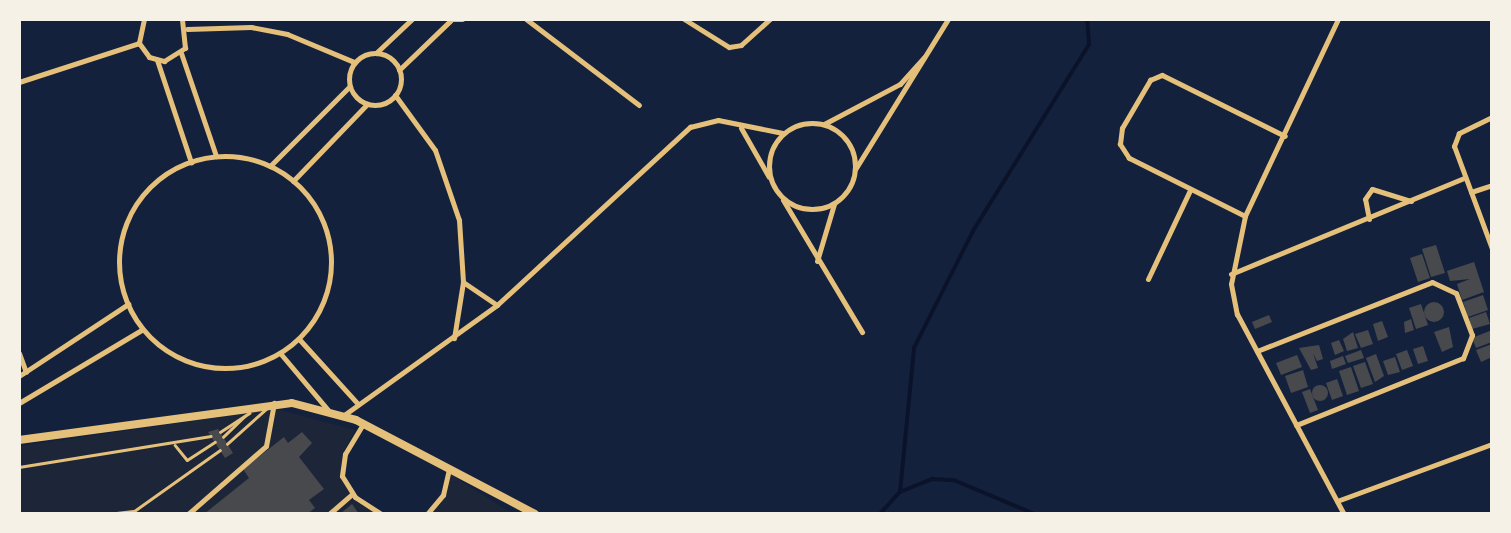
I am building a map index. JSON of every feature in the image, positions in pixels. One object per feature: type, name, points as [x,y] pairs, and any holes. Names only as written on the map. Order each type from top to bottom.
[{"type":"main road","points":[[19,440],[257,404],[272,403],[328,411],[344,415],[450,466],[535,514]]},
{"type":"street","points":[[139,43],[144,19]]},
{"type":"street","points":[[182,19],[187,29],[181,53],[216,156]]},
{"type":"street","points":[[187,29],[251,27],[287,34],[354,62],[376,53],[412,19]]},
{"type":"street","points":[[454,338],[463,282],[459,220],[449,181],[419,124],[395,96],[399,70],[450,19],[462,19]]},
{"type":"street","points":[[526,19],[639,105]]},
{"type":"street","points":[[684,19],[729,47],[741,45],[771,19]]},
{"type":"street","points":[[817,261],[834,204],[948,19]]},
{"type":"street","points":[[1337,20],[1285,136],[1245,216],[1231,274],[1237,314],[1344,514]]},
{"type":"street","points":[[139,43],[157,60],[191,162]]},
{"type":"street","points":[[19,82],[139,43]]},
{"type":"street","points":[[824,124],[900,84],[935,44]]},
{"type":"street","points":[[157,60],[181,53]]},
{"type":"street","points":[[376,53],[399,70]]},
{"type":"street","points":[[270,166],[349,87],[354,62]]},
{"type":"street","points":[[1245,216],[1129,158],[1120,144],[1122,128],[1155,76],[1175,78],[1285,136]]},
{"type":"street","points":[[349,87],[368,104]]},
{"type":"street","points":[[293,181],[368,104],[395,96]]},
{"type":"street","points":[[1492,117],[1455,140],[1464,178],[1492,249]]},
{"type":"street","points":[[344,415],[497,305],[690,127],[718,120],[741,128],[783,133],[810,122],[824,124],[848,141],[855,169]]},
{"type":"street","points":[[741,128],[817,261],[862,332]]},
{"type":"street","points":[[770,179],[769,158],[783,133]]},
{"type":"street","points":[[216,156],[270,166],[293,181],[320,216],[331,259],[323,302],[299,339],[280,353],[245,367],[207,367],[171,354],[143,329],[128,304],[119,257],[132,212],[157,181],[191,162],[216,156]]},
{"type":"street","points":[[1231,274],[1464,178]]},
{"type":"street","points":[[1471,192],[1492,185]]},
{"type":"street","points":[[1369,219],[1365,199],[1372,189],[1411,201]]},
{"type":"street","points":[[1147,279],[1190,190]]},
{"type":"street","points":[[782,198],[807,209],[834,204]]},
{"type":"street","points":[[463,282],[497,305]]},
{"type":"street","points":[[1257,351],[1432,282],[1457,293],[1472,335],[1463,358],[1296,425]]},
{"type":"street","points":[[19,376],[128,304]]},
{"type":"street","points":[[19,403],[143,329]]},
{"type":"street","points":[[299,339],[358,404]]},
{"type":"street","points":[[280,353],[328,411]]},
{"type":"street","points":[[19,354],[26,372]]},
{"type":"street","points":[[188,514],[266,446],[272,403]]},
{"type":"street","points":[[363,424],[342,466],[352,494],[382,514]]},
{"type":"street","points":[[1337,501],[1492,444]]},
{"type":"street","points":[[427,514],[443,495],[450,466]]},
{"type":"street","points":[[329,514],[352,494]]},
{"type":"lane","points":[[227,444],[272,403]]},
{"type":"lane","points":[[223,437],[257,404]]},
{"type":"lane","points":[[219,432],[244,416]]},
{"type":"lane","points":[[19,467],[175,445],[211,436]]},
{"type":"lane","points":[[175,445],[187,460],[215,442]]},
{"type":"lane","points":[[130,514],[220,450]]},
{"type":"lane","points":[[108,514],[134,511]]},
{"type":"shaded area","points":[[276,409],[355,430],[343,452],[341,476],[352,496],[376,514],[19,514],[19,446]]},
{"type":"shaded area","points":[[450,474],[513,514],[430,514]]},
{"type":"building","points":[[1436,245],[1445,273],[1431,277],[1422,249]]},
{"type":"building","points":[[1422,254],[1430,278],[1418,282],[1410,258]]},
{"type":"building","points":[[1474,262],[1484,292],[1462,300],[1457,284],[1470,279],[1450,281],[1447,271]]},
{"type":"building","points":[[1483,295],[1488,310],[1468,317],[1463,302]]},
{"type":"building","points":[[1434,302],[1441,305],[1444,312],[1441,319],[1434,322],[1427,319],[1424,312],[1427,305]]},
{"type":"building","points":[[1421,304],[1428,325],[1416,329],[1409,308]]},
{"type":"building","points":[[1486,312],[1490,324],[1472,329],[1469,318]]},
{"type":"building","points":[[1269,315],[1272,322],[1255,329],[1252,322]]},
{"type":"building","points":[[1411,319],[1414,330],[1405,333],[1404,322]]},
{"type":"building","points":[[1382,321],[1388,337],[1378,341],[1373,324]]},
{"type":"building","points":[[1449,327],[1453,347],[1442,352],[1434,332]]},
{"type":"building","points":[[1368,330],[1373,344],[1361,348],[1355,334]]},
{"type":"building","points":[[1492,330],[1492,342],[1476,348],[1472,338]]},
{"type":"building","points":[[1353,332],[1358,348],[1347,351],[1343,339]]},
{"type":"building","points":[[1339,340],[1344,351],[1335,355],[1331,343]]},
{"type":"building","points":[[1492,344],[1492,357],[1481,362],[1476,350]]},
{"type":"building","points":[[1319,345],[1323,359],[1317,361],[1313,353],[1318,368],[1311,370],[1299,348]]},
{"type":"building","points":[[1423,346],[1428,361],[1418,364],[1413,349]]},
{"type":"building","points":[[1361,350],[1364,358],[1348,363],[1345,356]]},
{"type":"building","points":[[1407,350],[1413,366],[1402,370],[1396,354]]},
{"type":"building","points":[[1376,354],[1384,376],[1375,382],[1366,358]]},
{"type":"building","points":[[1297,355],[1302,367],[1281,375],[1276,363]]},
{"type":"building","points":[[1343,356],[1346,364],[1332,369],[1330,361]]},
{"type":"building","points":[[1395,357],[1400,372],[1388,375],[1383,361]]},
{"type":"building","points":[[1365,362],[1373,384],[1361,388],[1353,366]]},
{"type":"building","points":[[1351,367],[1359,391],[1347,395],[1339,371]]},
{"type":"building","points":[[1303,370],[1308,387],[1291,393],[1285,376]]},
{"type":"building","points":[[1337,379],[1343,396],[1332,400],[1326,383]]},
{"type":"building","points":[[1320,385],[1326,387],[1326,399],[1320,401],[1314,399],[1312,393],[1314,387]]},
{"type":"building","points":[[1310,389],[1318,410],[1310,413],[1302,392]]},
{"type":"building","points":[[218,429],[233,453],[225,458],[208,432]]},
{"type":"building","points":[[302,432],[312,443],[299,457],[324,489],[309,500],[315,508],[307,514],[204,514],[249,478],[243,469],[284,437],[288,443]]},
{"type":"building","points":[[352,504],[359,514],[340,514]]},
{"type":"waterway","points":[[900,492],[914,348],[973,231],[1089,45],[1087,19]]},
{"type":"waterway","points":[[880,514],[900,492],[932,479],[954,480],[1035,514]]}]
